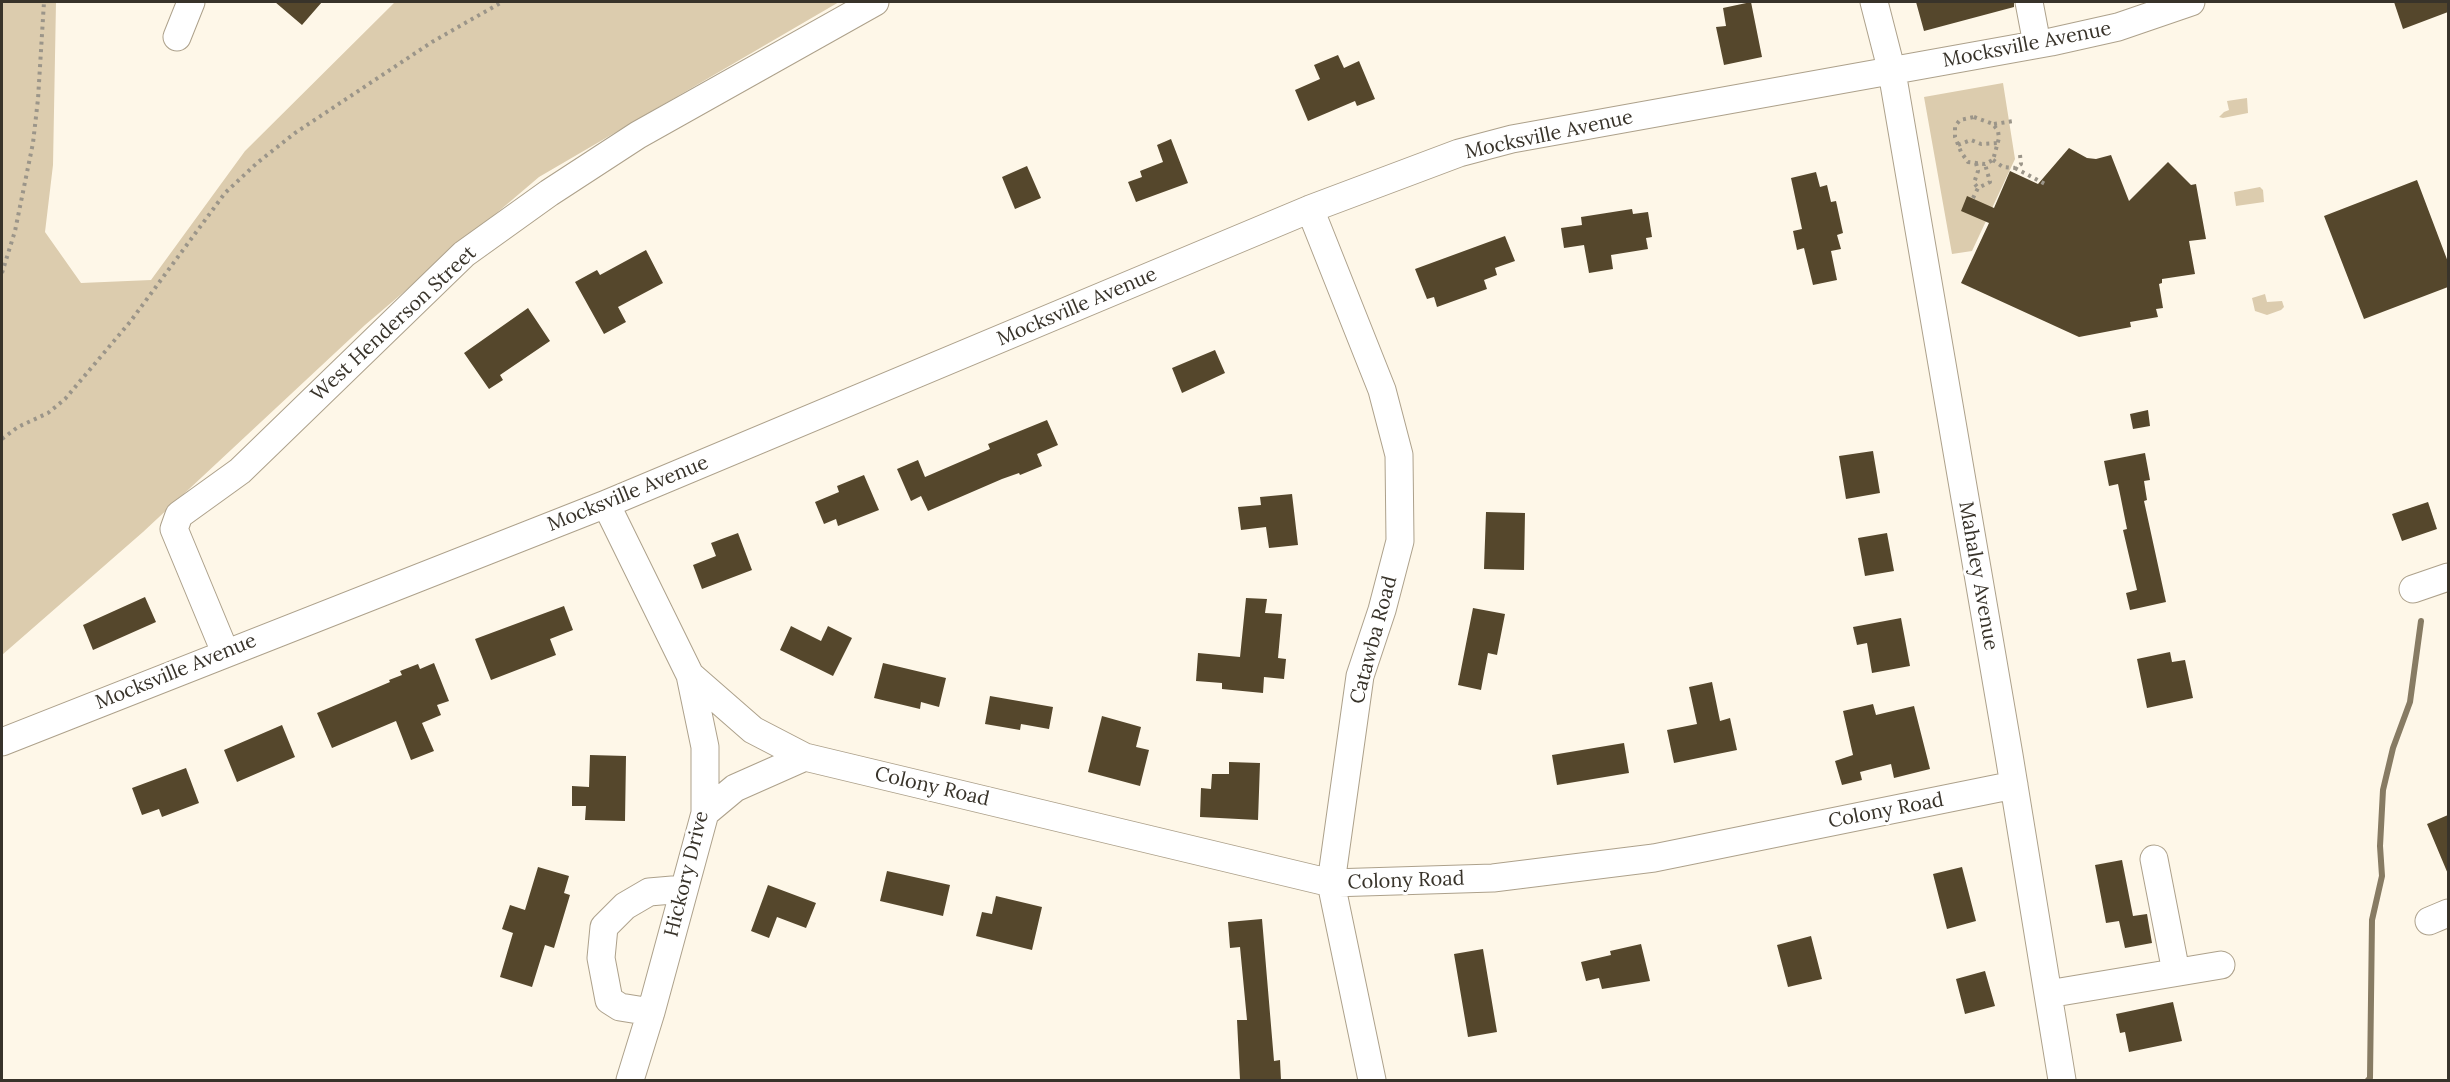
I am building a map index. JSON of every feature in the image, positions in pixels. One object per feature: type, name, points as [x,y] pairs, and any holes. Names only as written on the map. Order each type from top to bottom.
[{"type":"street","points":[[177,37],[191,2]]},
{"type":"street","name":"West Henderson Street","points":[[225,652],[174,529],[179,514],[240,471],[464,254],[549,193],[638,135],[875,2]]},
{"type":"street","name":"Mahaley Avenue","points":[[1874,2],[1892,72],[2062,1080]]},
{"type":"street","points":[[2029,2],[2037,44]]},
{"type":"street","name":"Mocksville Avenue","points":[[2,742],[225,652],[606,504],[1311,209],[1459,153],[1512,139],[2037,44],[2118,27],[2190,2]]},
{"type":"street","name":"Catawba Road","points":[[1311,209],[1382,390],[1399,454],[1400,541],[1382,610],[1360,676],[1331,883],[1372,1080]]},
{"type":"street","name":"Hickory Drive","points":[[606,504],[690,675],[705,747],[705,813],[651,1012],[630,1080]]},
{"type":"street","points":[[2413,590],[2448,577]]},
{"type":"street","name":"Colony Road","points":[[690,675],[753,730],[805,757],[1331,883],[1493,878],[1654,858],[2014,785]]},
{"type":"street","points":[[705,813],[735,788],[805,757]]},
{"type":"street","points":[[2154,859],[2176,972]]},
{"type":"street","points":[[651,1012],[621,1007],[609,1000],[601,958],[604,927],[625,906],[649,891],[684,889]]},
{"type":"street","points":[[2048,994],[2221,965]]},
{"type":"path","points":[[2,273],[15,231],[33,143],[44,2]]},
{"type":"path","points":[[2,439],[18,427],[48,413],[65,399],[130,322],[225,193],[257,163],[295,133],[432,42],[502,2]]},
{"type":"path","points":[[1993,124],[1998,131],[1998,143],[1993,160],[1985,164],[1968,162],[1958,145],[1955,126],[1960,120],[1974,117],[1993,124],[2014,121]]},
{"type":"path","points":[[1958,145],[1971,140],[1981,144],[1998,143]]},
{"type":"path","points":[[2015,168],[2021,164],[2020,155]]},
{"type":"path","points":[[1993,160],[2003,167],[2015,168],[2047,185]]},
{"type":"path","points":[[1976,163],[1978,171],[1974,183],[1978,188]]},
{"type":"path","points":[[1973,198],[1978,188],[1990,182],[1985,164]]},
{"type":"shaded area","points":[[2,2],[56,2],[53,165],[45,232],[81,283],[151,280],[245,151],[395,2],[839,2],[539,177],[365,325],[143,532],[2,655]]},
{"type":"shaded area","points":[[2003,83],[2015,159],[1972,251],[1952,254],[1924,97]]},
{"type":"shaded area","points":[[2247,98],[2248,113],[2219,117],[2229,110],[2227,101]]},
{"type":"shaded area","points":[[2260,187],[2263,190],[2264,202],[2236,206],[2234,192]]},
{"type":"shaded area","points":[[2265,294],[2267,302],[2282,301],[2284,307],[2267,315],[2255,311],[2252,298]]},
{"type":"building","points":[[275,2],[322,2],[302,25]]},
{"type":"building","points":[[1751,2],[1762,57],[1724,65],[1716,27],[1726,26],[1723,8]]},
{"type":"building","points":[[1916,2],[2014,2],[2014,7],[1924,31]]},
{"type":"building","points":[[2394,2],[2448,2],[2448,12],[2403,29]]},
{"type":"building","points":[[1338,55],[1344,68],[1359,61],[1375,99],[1357,106],[1355,101],[1308,121],[1295,90],[1320,79],[1314,65]]},
{"type":"building","points":[[1171,139],[1188,183],[1136,202],[1128,182],[1142,177],[1140,171],[1163,162],[1157,145]]},
{"type":"building","points":[[2069,148],[2087,158],[2096,159],[2111,155],[2129,201],[2168,162],[2191,185],[2196,184],[2206,239],[2189,241],[2195,274],[2162,279],[2162,283],[2159,284],[2163,308],[2156,309],[2158,317],[2130,322],[2131,327],[2079,337],[1961,283],[1989,223],[1961,211],[1967,196],[1994,208],[2010,171],[2038,184]]},
{"type":"building","points":[[1027,166],[1041,198],[1015,209],[1002,177]]},
{"type":"building","points":[[1816,172],[1820,187],[1827,185],[1831,202],[1836,201],[1843,233],[1837,235],[1841,249],[1831,251],[1837,280],[1813,285],[1804,248],[1797,250],[1793,231],[1802,229],[1791,178]]},
{"type":"building","points":[[2417,180],[2448,262],[2448,287],[2364,319],[2324,216]]},
{"type":"building","points":[[1632,209],[1633,214],[1648,212],[1652,237],[1646,238],[1648,249],[1611,255],[1613,269],[1589,273],[1584,245],[1564,248],[1561,228],[1582,225],[1581,217]]},
{"type":"building","points":[[1505,236],[1515,261],[1495,268],[1497,275],[1484,280],[1487,289],[1437,307],[1434,297],[1427,299],[1415,269]]},
{"type":"building","points":[[646,250],[663,283],[618,307],[626,322],[604,334],[575,282],[597,270],[600,275]]},
{"type":"building","points":[[528,308],[550,341],[500,375],[503,380],[489,389],[464,353]]},
{"type":"building","points":[[1215,350],[1225,373],[1182,393],[1172,368]]},
{"type":"building","points":[[2148,410],[2150,426],[2133,429],[2130,414]]},
{"type":"building","points":[[1047,420],[1058,445],[1037,454],[1042,466],[1002,479],[928,511],[921,496],[911,501],[897,469],[918,460],[925,477],[990,449],[988,444]]},
{"type":"building","points":[[1873,451],[1880,493],[1846,499],[1839,456]]},
{"type":"building","points":[[2145,453],[2150,480],[2144,481],[2147,500],[2144,501],[2166,602],[2130,610],[2126,593],[2137,590],[2123,530],[2127,529],[2118,484],[2109,486],[2104,461]]},
{"type":"building","points":[[864,475],[879,510],[838,526],[836,519],[824,524],[815,502],[839,492],[837,486]]},
{"type":"building","points":[[1292,494],[1298,545],[1269,548],[1266,527],[1241,530],[1238,507],[1261,505],[1260,497]]},
{"type":"building","points":[[2428,502],[2437,529],[2402,541],[2392,514]]},
{"type":"building","points":[[1486,512],[1525,513],[1524,570],[1484,569]]},
{"type":"building","points":[[738,533],[752,570],[702,589],[693,565],[716,556],[711,543]]},
{"type":"building","points":[[1887,533],[1894,571],[1865,576],[1858,538]]},
{"type":"building","points":[[145,597],[156,622],[93,650],[83,625]]},
{"type":"building","points":[[1246,598],[1267,599],[1265,613],[1282,614],[1278,658],[1286,659],[1284,679],[1264,677],[1263,693],[1222,689],[1222,683],[1196,681],[1198,653],[1240,657]]},
{"type":"building","points":[[564,606],[573,630],[550,639],[556,655],[491,680],[475,639]]},
{"type":"building","points":[[1473,608],[1505,614],[1497,655],[1488,653],[1481,690],[1458,685]]},
{"type":"building","points":[[1901,618],[1910,666],[1872,673],[1867,643],[1857,645],[1853,627]]},
{"type":"building","points":[[791,626],[821,641],[828,626],[852,638],[833,676],[780,650]]},
{"type":"building","points":[[2170,652],[2172,662],[2185,660],[2193,698],[2147,708],[2137,659]]},
{"type":"building","points":[[434,663],[449,701],[437,705],[441,715],[422,723],[434,751],[411,760],[396,721],[332,748],[317,713],[390,682],[389,680],[402,675],[400,671],[418,664],[420,669]]},
{"type":"building","points":[[883,663],[946,678],[939,707],[921,702],[920,709],[874,698]]},
{"type":"building","points":[[1712,682],[1720,721],[1730,718],[1737,750],[1674,763],[1667,730],[1697,724],[1689,687]]},
{"type":"building","points":[[990,696],[1053,707],[1049,729],[1021,724],[1020,730],[985,724]]},
{"type":"building","points":[[1873,704],[1876,715],[1914,706],[1930,769],[1894,778],[1891,764],[1860,772],[1862,780],[1842,785],[1835,761],[1853,755],[1843,711]]},
{"type":"building","points":[[1102,716],[1141,727],[1136,747],[1149,750],[1140,786],[1088,772]]},
{"type":"building","points":[[282,725],[295,757],[237,782],[224,750]]},
{"type":"building","points":[[1624,743],[1629,773],[1557,785],[1552,755]]},
{"type":"building","points":[[590,755],[626,756],[625,821],[585,820],[586,806],[572,806],[572,786],[589,787]]},
{"type":"building","points":[[1229,762],[1260,763],[1258,820],[1200,817],[1201,788],[1211,789],[1212,774],[1229,774]]},
{"type":"building","points":[[186,768],[199,803],[162,817],[159,809],[142,815],[132,788]]},
{"type":"building","points":[[2448,815],[2448,874],[2427,824]]},
{"type":"building","points":[[2122,860],[2133,916],[2147,914],[2152,943],[2125,948],[2119,921],[2106,923],[2095,865]]},
{"type":"building","points":[[538,867],[569,876],[564,893],[570,895],[554,948],[545,945],[532,987],[500,977],[513,933],[502,929],[510,905],[525,910]]},
{"type":"building","points":[[1962,867],[1976,921],[1947,929],[1933,874]]},
{"type":"building","points":[[887,871],[950,885],[943,916],[880,901]]},
{"type":"building","points":[[768,885],[816,903],[806,928],[777,917],[769,938],[751,931]]},
{"type":"building","points":[[996,896],[1042,907],[1032,950],[976,936],[982,912],[992,914]]},
{"type":"building","points":[[1262,919],[1274,1061],[1280,1060],[1281,1080],[1240,1080],[1237,1020],[1247,1020],[1240,947],[1230,948],[1228,922]]},
{"type":"building","points":[[1811,936],[1822,979],[1788,987],[1777,945]]},
{"type":"building","points":[[1641,944],[1650,981],[1602,989],[1599,978],[1586,981],[1581,962],[1611,955],[1610,951]]},
{"type":"building","points":[[1483,949],[1497,1032],[1468,1037],[1454,954]]},
{"type":"building","points":[[1985,971],[1995,1006],[1965,1014],[1956,979]]},
{"type":"building","points":[[2173,1002],[2182,1041],[2129,1052],[2125,1032],[2120,1033],[2116,1014]]},
{"type":"waterway","points":[[2368,1080],[2370,1078],[2372,920],[2382,876],[2380,846],[2383,790],[2393,748],[2410,702],[2421,621]]}]
